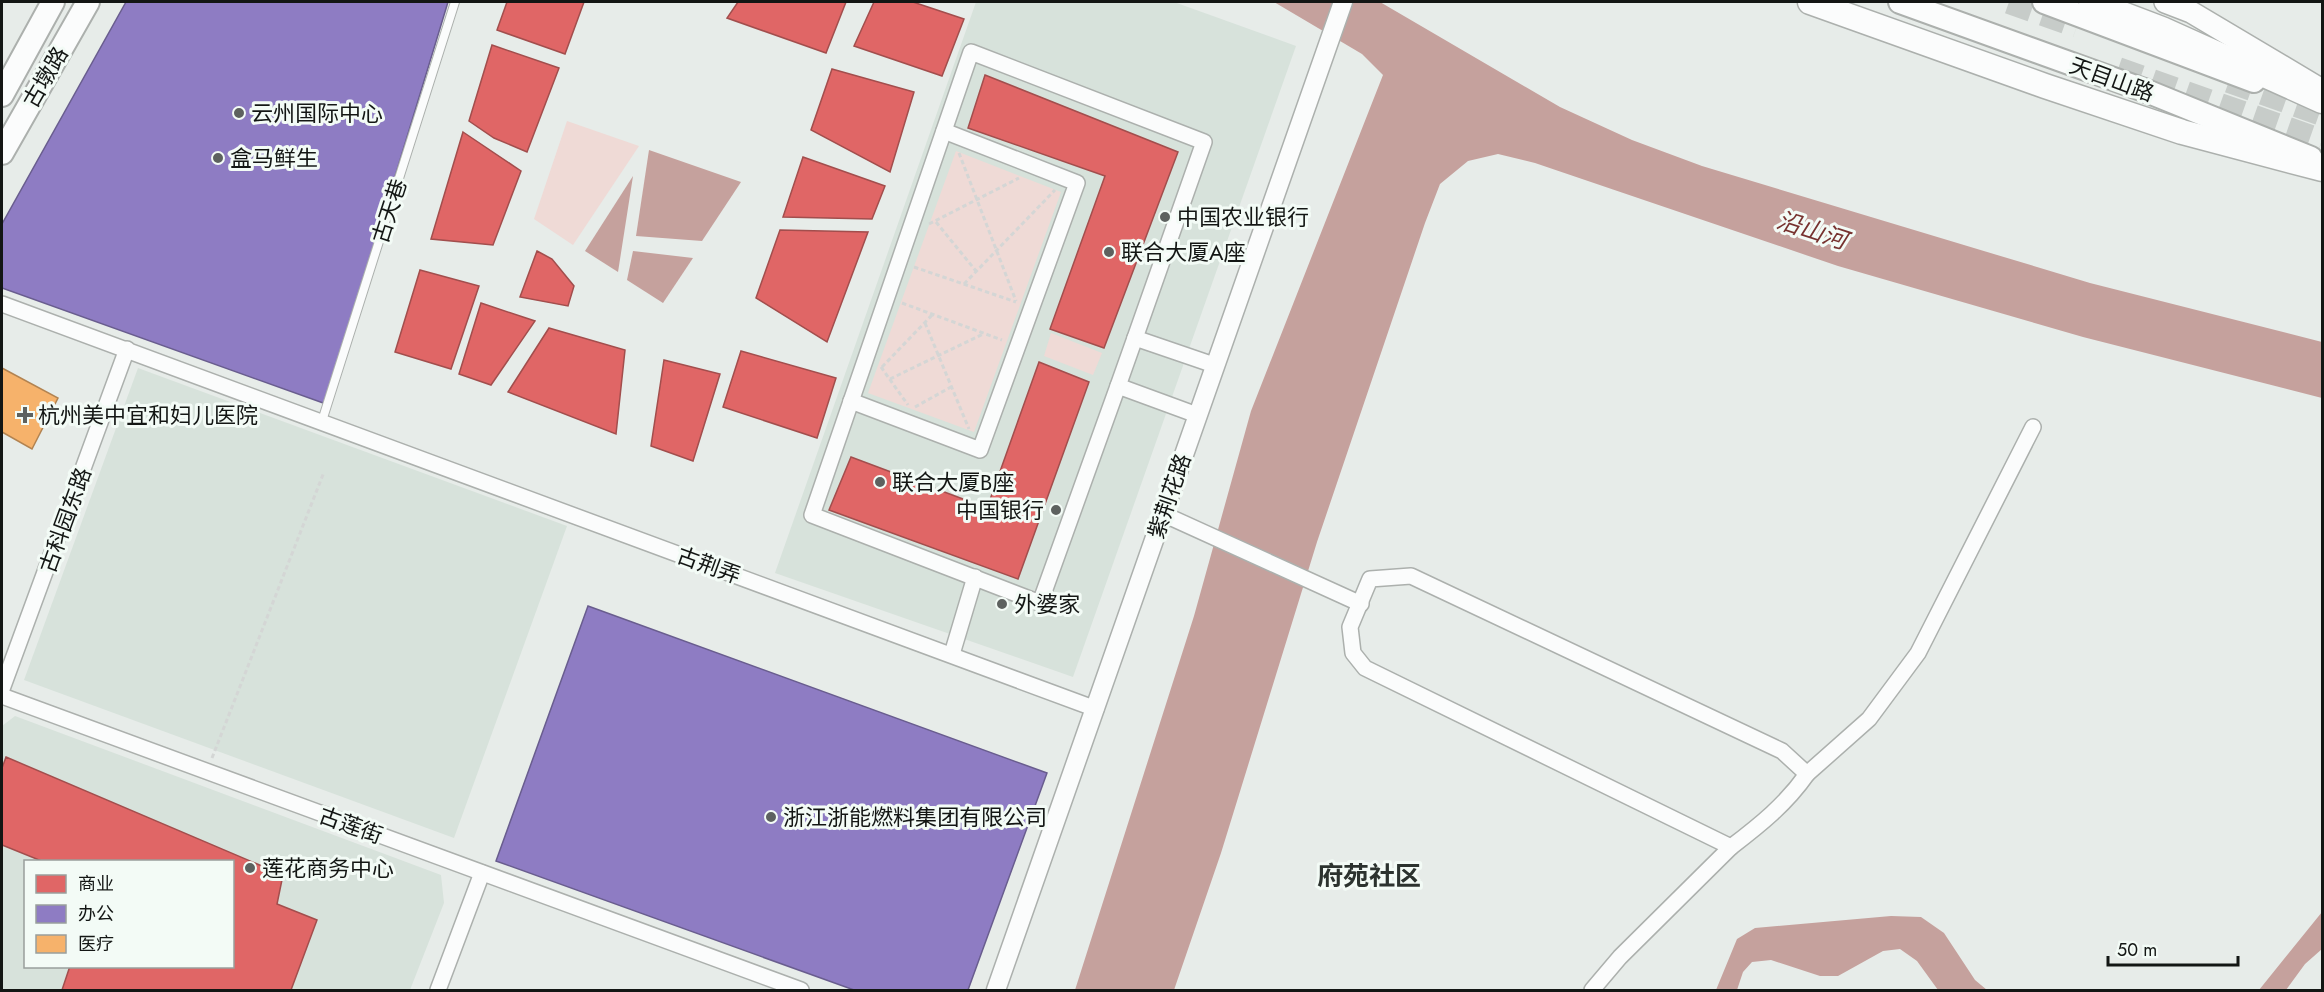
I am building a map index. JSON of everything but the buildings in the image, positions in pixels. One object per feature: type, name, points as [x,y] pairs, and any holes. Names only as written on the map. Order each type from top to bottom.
[{"type":"highway","points":[[1810,2],[2182,132],[2322,169]]},
{"type":"highway","points":[[2091,2],[2162,29],[2322,100]]},
{"type":"main road","name":"古墩路","points":[[2,94],[53,2]]},
{"type":"main road","name":"古墩路","points":[[2,153],[88,2]]},
{"type":"main road","name":"天目山路","points":[[1900,2],[2144,90],[2322,162]]},
{"type":"main road","name":"天目山路","points":[[2044,2],[2322,107]]},
{"type":"main road","points":[[2165,2],[2191,12],[2322,90]]},
{"type":"street","name":"紫荆花路","points":[[996,990],[1343,2]]},
{"type":"street","points":[[971,52],[1204,142],[1041,603],[812,515],[899,261],[971,52]]},
{"type":"street","points":[[851,401],[980,450],[1018,347],[1024,305],[1077,183],[944,131]]},
{"type":"street","name":"古荆弄","points":[[2,304],[1096,709]]},
{"type":"street","points":[[1135,338],[1214,365]]},
{"type":"street","name":"古科园东路","points":[[2,689],[127,350]]},
{"type":"street","points":[[1118,386],[1197,415]]},
{"type":"street","points":[[1593,990],[1620,957],[1731,847],[1767,819],[1793,793],[1807,774],[1869,719],[1918,653],[2033,427]]},
{"type":"street","points":[[1163,514],[1361,604]]},
{"type":"street","points":[[1731,847],[1365,668],[1353,653],[1350,627],[1370,579],[1411,576],[1782,751],[1807,774]]},
{"type":"street","points":[[952,654],[975,578]]},
{"type":"street","name":"古莲街","points":[[2,696],[801,990]]},
{"type":"street","points":[[438,990],[482,873]]},
{"type":"lane","name":"古天巷","points":[[322,422],[455,2]]},
{"type":"path","points":[[959,152],[997,250],[1024,305]]},
{"type":"path","points":[[929,224],[1022,177]]},
{"type":"path","points":[[964,284],[1055,190]]},
{"type":"path","points":[[935,221],[976,271]]},
{"type":"path","points":[[899,261],[1024,305]]},
{"type":"path","points":[[886,298],[1018,347]]},
{"type":"path","points":[[874,375],[933,315]]},
{"type":"path","points":[[925,323],[969,430]]},
{"type":"path","points":[[890,380],[984,334]]},
{"type":"path","points":[[881,367],[912,409],[951,386]]},
{"type":"path","points":[[207,772],[324,472]]},
{"type":"shaded area","points":[[976,2],[1174,2],[1296,46],[1073,677],[775,573]]},
{"type":"shaded area","points":[[567,121],[639,146],[573,245],[534,219]]},
{"type":"shaded area","points":[[956,151],[1061,192],[974,432],[868,393]]},
{"type":"shaded area","points":[[1051,333],[1102,353],[1093,375],[1044,356]]},
{"type":"shaded area","points":[[138,368],[567,526],[454,838],[24,680]]},
{"type":"shaded area","points":[[15,716],[441,875],[444,903],[410,990],[2,990],[2,726]]},
{"type":"water","name":"沿山河","points":[[1274,2],[1380,2],[1560,107],[1632,140],[1702,166],[2090,283],[2322,342],[2322,398],[2083,337],[1838,266],[1535,163],[1498,154],[1468,161],[1440,184],[1425,223],[1317,542],[1221,853],[1174,990],[1075,990],[1194,616],[1251,411],[1383,75],[1362,54]]},
{"type":"water","points":[[649,150],[741,182],[702,241],[636,236]]},
{"type":"water","points":[[633,176],[618,272],[585,251]]},
{"type":"water","points":[[633,251],[693,258],[663,303],[627,280]]},
{"type":"water","points":[[2322,912],[2322,949],[2305,964],[2286,990],[2259,990]]},
{"type":"water","points":[[1891,916],[1921,917],[1944,933],[1975,980],[1987,990],[1938,990],[1917,961],[1900,949],[1883,951],[1838,976],[1820,976],[1771,960],[1752,962],[1743,972],[1737,990],[1716,990],[1737,939],[1755,928]]},
{"type":"tunnel","points":[[2009,2],[2077,26]]},
{"type":"tunnel","points":[[2118,69],[2322,141]]},
{"type":"tunnel","points":[[2229,81],[2322,114]]},
{"type":"place","name":"云州国际中心","points":[[239,113]]},
{"type":"place","name":"盒马鲜生","points":[[218,158]]},
{"type":"place","name":"中国农业银行","points":[[1165,217]]},
{"type":"place","name":"联合大厦A座","points":[[1109,252]]},
{"type":"place","name":"杭州美中宜和妇儿医院","points":[[25,415]]},
{"type":"place","name":"联合大厦B座","points":[[880,482]]},
{"type":"place","name":"中国银行","points":[[1056,510]]},
{"type":"place","name":"外婆家","points":[[1002,604]]},
{"type":"place","name":"浙江浙能燃料集团有限公司","points":[[771,817]]},
{"type":"place","name":"莲花商务中心","points":[[250,868]]},
{"type":"district","name":"府苑社区","points":[[1369,876]]}]
